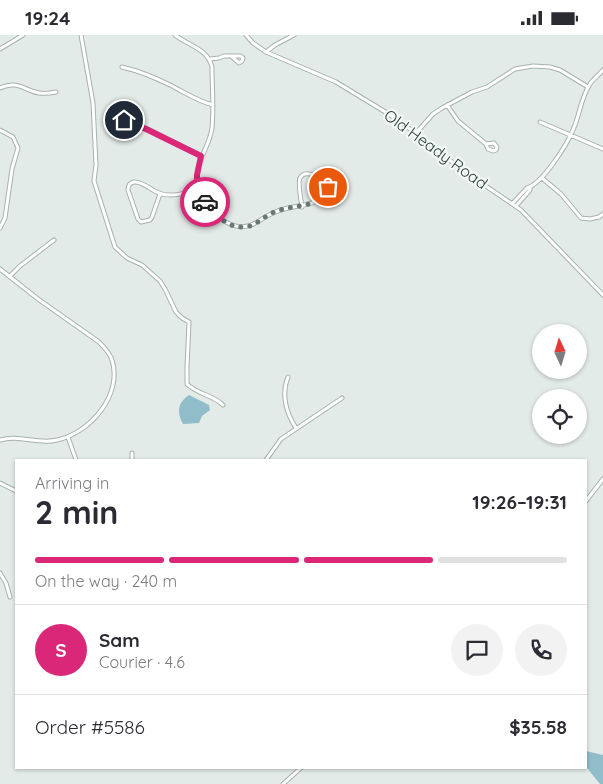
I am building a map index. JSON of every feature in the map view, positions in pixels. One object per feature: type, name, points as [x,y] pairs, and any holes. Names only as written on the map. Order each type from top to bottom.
[{"type":"street","points":[[0,49],[23,35]]},
{"type":"street","points":[[81,35],[93,103],[96,165],[94,181],[115,247],[127,258],[142,265],[160,281],[176,312],[182,319],[190,322],[187,367],[188,384],[192,389],[218,400],[223,405]]},
{"type":"street","points":[[175,35],[201,50],[210,59],[213,105],[211,132],[201,156],[197,175],[197,189],[211,210],[225,222],[236,226],[250,226],[276,211],[291,207],[302,207],[314,203],[327,194],[328,187],[324,181],[305,173],[299,181],[302,207]]},
{"type":"street","name":"Old Heady Road","points":[[246,35],[253,43],[266,52],[336,83],[387,113],[416,133],[476,180],[516,206],[603,295]]},
{"type":"street","points":[[266,52],[294,35]]},
{"type":"street","points":[[210,59],[231,56]]},
{"type":"street","points":[[416,133],[434,114],[447,105],[472,92],[487,87],[515,69],[533,66],[550,67],[560,70],[588,87]]},
{"type":"street","points":[[122,67],[140,71],[202,102],[213,105]]},
{"type":"street","points":[[512,204],[527,188],[542,177],[557,158],[571,134],[588,87],[603,70]]},
{"type":"street","points":[[0,88],[14,84],[40,93],[56,92]]},
{"type":"street","points":[[447,105],[458,121],[486,144]]},
{"type":"street","points":[[124,120],[201,156]]},
{"type":"street","points":[[540,122],[603,149]]},
{"type":"street","points":[[0,129],[13,137],[18,148],[12,169],[5,218],[0,227]]},
{"type":"street","points":[[542,177],[581,217],[590,219],[599,217],[603,213]]},
{"type":"street","points":[[160,194],[150,220],[141,222],[138,219],[128,190],[128,186],[131,183],[139,182],[160,194],[172,195],[197,189]]},
{"type":"street","points":[[516,206],[530,190],[530,187]]},
{"type":"street","points":[[10,276],[54,240]]},
{"type":"street","points":[[0,269],[38,299],[94,337],[106,349],[114,367],[112,392],[90,422],[79,431],[68,437],[50,441],[14,438],[0,441]]},
{"type":"street","points":[[288,377],[284,386],[285,402],[289,418],[296,429]]},
{"type":"street","points":[[267,459],[281,439],[342,398]]},
{"type":"street","points":[[68,437],[76,459]]},
{"type":"street","points":[[132,453],[132,459]]},
{"type":"street","points":[[587,500],[603,479]]},
{"type":"street","points":[[0,483],[15,490]]},
{"type":"street","points":[[0,573],[6,583],[10,597]]},
{"type":"street","points":[[283,784],[300,769]]},
{"type":"water","points":[[189,395],[209,405],[210,410],[202,416],[199,423],[183,424],[181,420],[179,408],[182,401]]},
{"type":"water","points":[[587,751],[603,755],[603,784],[600,784],[587,768]]},
{"type":"way so far","points":[[205,202],[225,222],[236,226],[250,226],[276,211],[291,207],[302,207],[322,199],[327,194],[328,187]]},
{"type":"route","points":[[124,120],[201,156],[197,175],[197,189],[205,202]]}]
